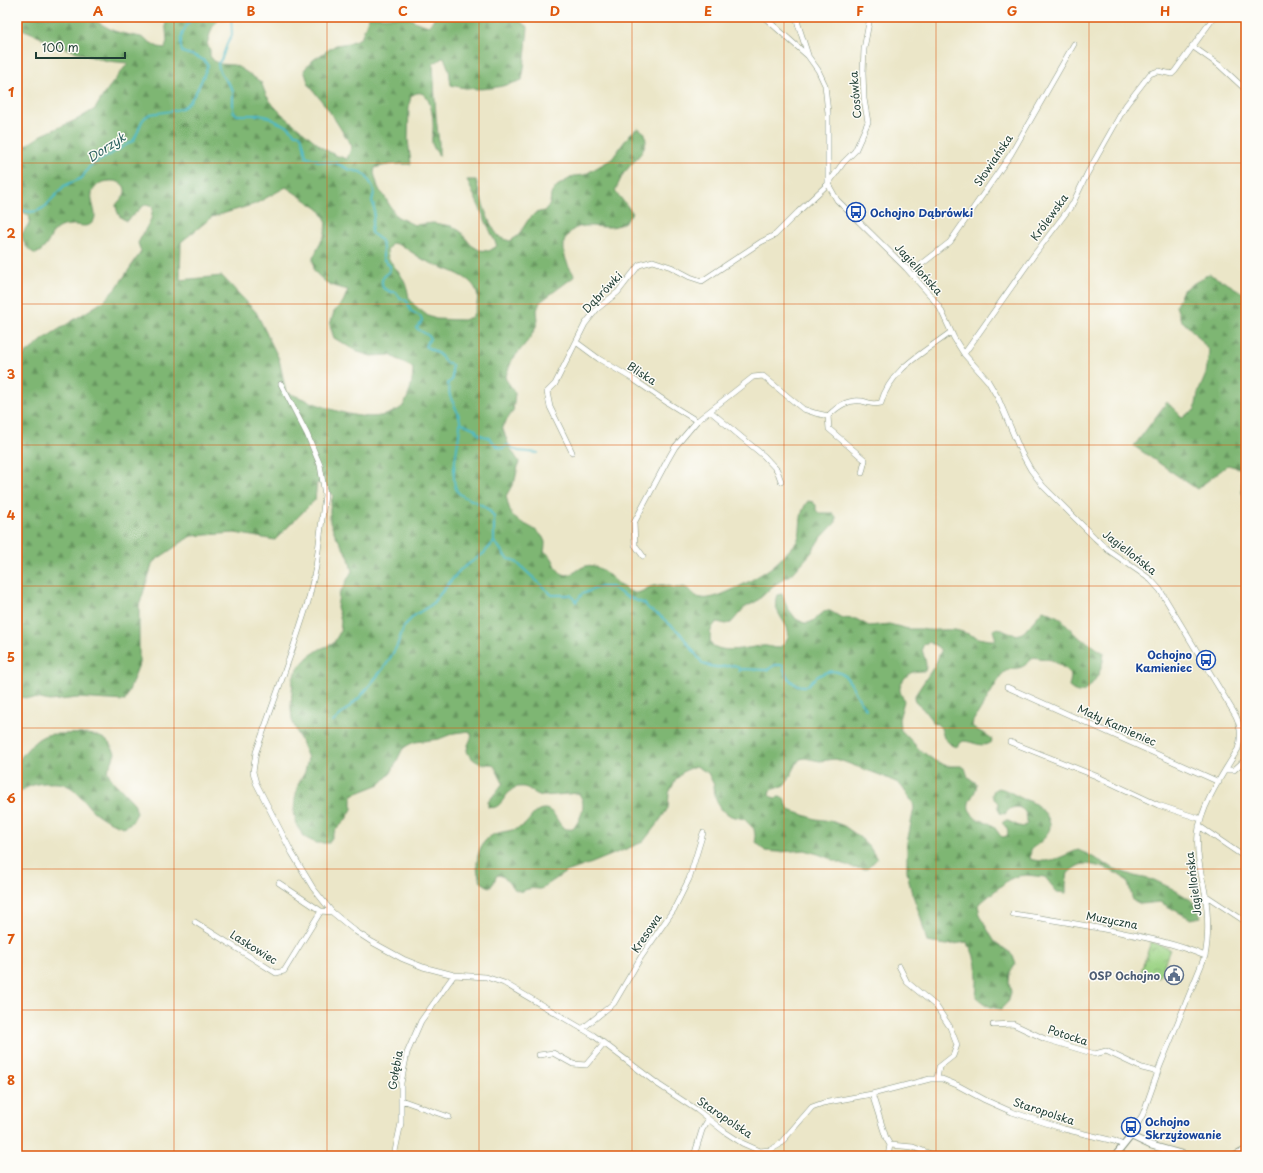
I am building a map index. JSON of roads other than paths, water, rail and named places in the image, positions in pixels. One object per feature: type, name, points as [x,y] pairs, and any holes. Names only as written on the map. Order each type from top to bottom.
[{"type":"street","points":[[764,17],[808,56],[818,70],[824,85],[828,113],[828,184]]},
{"type":"street","points":[[797,17],[808,56]]},
{"type":"street","name":"Cosówka","points":[[828,184],[843,163],[855,151],[868,122],[862,73],[864,49],[870,17]]},
{"type":"street","points":[[1214,17],[1192,46],[1219,65],[1246,90]]},
{"type":"street","name":"Słowiańska","points":[[914,276],[918,267],[950,242],[1011,154],[1074,44]]},
{"type":"street","name":"Królewska","points":[[964,354],[1034,255],[1072,205],[1087,174],[1126,105],[1150,74],[1158,71],[1172,74],[1192,46]]},
{"type":"street","name":"Jagiellońska","points":[[828,184],[837,200],[914,276],[940,308],[964,354],[988,381],[998,398],[1021,452],[1031,470],[1043,486],[1099,542],[1151,580],[1160,590],[1236,716],[1240,726],[1241,740],[1238,749],[1207,806],[1198,834],[1199,861],[1205,895],[1208,933],[1205,956],[1142,1114],[1131,1136],[1115,1156]]},
{"type":"street","name":"Dąbrówki","points":[[572,452],[550,407],[547,392],[555,384],[585,324],[597,309],[618,292],[639,265],[653,261],[671,267],[690,277],[702,281],[761,242],[775,235],[828,184]]},
{"type":"street","points":[[862,474],[865,460],[829,429],[828,416],[835,409],[852,401],[872,404],[881,403],[883,394],[902,368],[952,332]]},
{"type":"street","name":"Bliska","points":[[576,342],[599,359],[633,378],[668,403],[697,421]]},
{"type":"street","points":[[643,556],[634,545],[634,523],[667,461],[697,421],[753,377],[763,376],[803,409],[815,414],[828,416]]},
{"type":"street","name":"Staropolska","points":[[281,384],[307,434],[320,465],[326,495],[316,567],[308,602],[256,752],[253,772],[256,783],[292,853],[313,888],[332,912],[355,931],[372,942],[422,966],[454,975],[486,977],[504,983],[582,1029],[659,1085],[697,1110],[708,1120],[742,1143],[760,1151],[770,1150],[779,1145],[812,1107],[823,1103],[872,1094],[930,1079],[942,1079],[957,1084],[985,1100],[1012,1112],[1064,1129],[1114,1141],[1123,1145]]},
{"type":"street","points":[[710,411],[764,456],[777,470],[781,481]]},
{"type":"street","name":"Mały Kamieniec","points":[[1007,687],[1219,782]]},
{"type":"street","points":[[1010,742],[1096,776],[1158,805],[1202,819]]},
{"type":"street","points":[[1226,770],[1234,770],[1246,760]]},
{"type":"street","points":[[1200,826],[1246,858]]},
{"type":"street","name":"Kresowa","points":[[582,1029],[614,1003],[641,957],[674,909],[689,879],[703,833]]},
{"type":"street","points":[[279,883],[321,911],[332,912]]},
{"type":"street","points":[[1205,895],[1246,922]]},
{"type":"street","name":"Laskowiec","points":[[195,922],[276,973],[284,971],[321,911]]},
{"type":"street","name":"Muzyczna","points":[[1013,914],[1086,925],[1150,938],[1205,956]]},
{"type":"street","points":[[899,966],[907,982],[936,1006],[950,1027],[957,1045],[953,1056],[939,1067],[938,1079]]},
{"type":"street","name":"Gołębia","points":[[394,1156],[401,1122],[401,1083],[407,1053],[421,1021],[454,975]]},
{"type":"street","name":"Potocka","points":[[993,1025],[1013,1024],[1045,1039],[1095,1054],[1106,1051],[1142,1068],[1158,1072]]},
{"type":"street","points":[[539,1055],[553,1053],[572,1064],[586,1065],[604,1044]]},
{"type":"street","points":[[872,1094],[890,1146],[888,1156]]},
{"type":"street","points":[[401,1100],[449,1117]]},
{"type":"street","points":[[694,1156],[702,1130],[708,1120]]},
{"type":"street","points":[[1131,1136],[1150,1145],[1189,1156]]},
{"type":"street","points":[[890,1146],[913,1147],[936,1156]]},
{"type":"street","points":[[1235,1156],[1246,1150]]},
{"type":"waterway","name":"Dorzyk","points":[[17,209],[30,212],[37,211],[45,207],[64,186],[82,178],[89,167],[133,141],[141,122],[146,116],[150,114],[172,111],[186,105],[198,89],[208,65],[200,58],[182,52],[181,37],[185,28],[195,17]]},
{"type":"waterway","points":[[231,17],[232,35],[218,64],[223,77],[232,88],[233,111],[237,115],[259,115],[269,117],[289,127],[295,134],[301,136],[306,156],[319,161],[336,163],[350,170],[361,172],[366,176],[373,187],[374,193],[372,201],[374,205],[374,213],[371,233],[381,241],[383,247],[383,259],[390,266],[389,272],[383,277],[382,280],[383,288],[391,292],[396,292],[400,298],[407,301],[411,311],[420,316],[422,320],[416,328],[429,336],[430,339],[425,346],[438,353],[446,363],[452,365],[452,380],[448,383],[450,396],[460,421],[454,467],[457,491],[464,497],[485,507],[494,517],[494,542],[483,554],[460,570],[431,605],[415,615],[404,626],[397,646],[386,665],[361,696],[333,722]]},
{"type":"waterway","points":[[460,422],[475,429],[478,434],[489,438],[498,447],[503,448],[508,445],[518,451],[538,453]]},
{"type":"waterway","points":[[494,542],[508,559],[514,560],[552,595],[571,595],[576,602],[582,594],[599,587],[612,587],[625,596],[645,604],[649,609],[659,615],[680,633],[703,664],[707,666],[722,667],[734,665],[739,668],[739,671],[742,669],[767,670],[775,665],[783,665],[788,678],[794,683],[802,686],[807,686],[823,673],[835,671],[846,677],[866,709]]},
{"type":"place","name":"Ochojno Dąbrówki","points":[[856,212]]},
{"type":"place","name":"Ochojno Kamieniec","points":[[1206,660]]},
{"type":"place","name":"OSP Ochojno","points":[[1174,975]]},
{"type":"place","name":"Ochojno Skrzyżowanie","points":[[1131,1127]]}]
